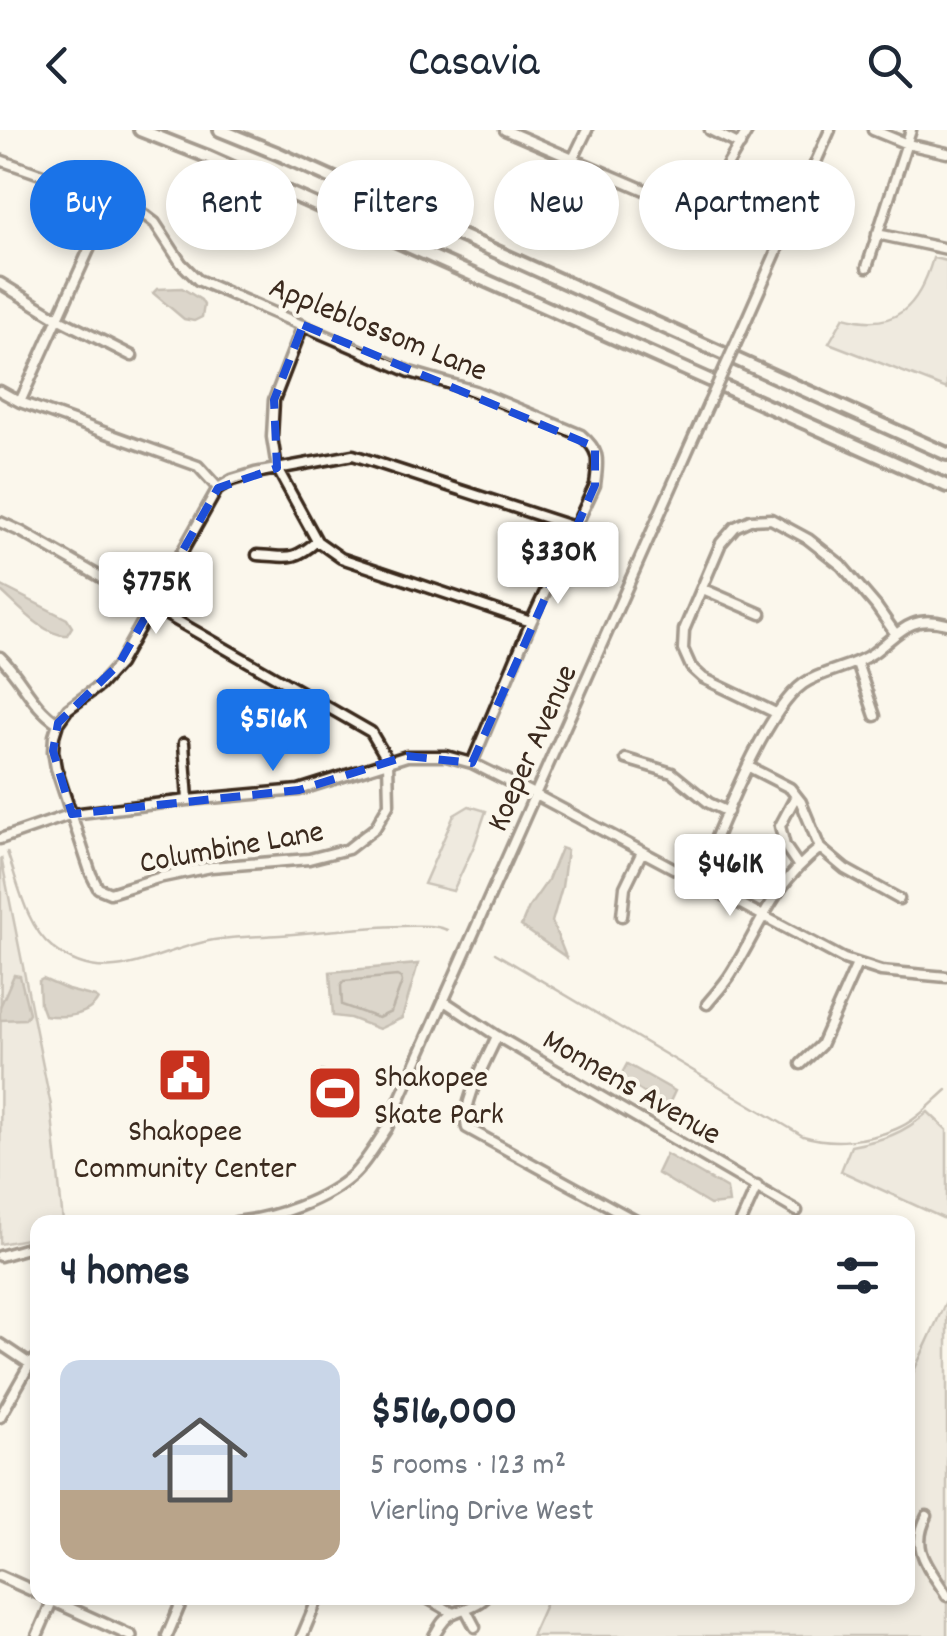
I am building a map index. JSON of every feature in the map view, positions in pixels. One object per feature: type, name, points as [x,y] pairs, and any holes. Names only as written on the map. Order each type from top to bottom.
[{"type":"highway","points":[[140,130],[206,156],[947,489]]},
{"type":"highway","points":[[220,130],[947,452]]},
{"type":"main road","points":[[0,1576],[30,1589]]},
{"type":"main road","points":[[66,1605],[131,1636]]},
{"type":"street","points":[[505,130],[688,209],[708,198],[748,130]]},
{"type":"street","points":[[573,159],[588,130]]},
{"type":"street","points":[[710,130],[740,145]]},
{"type":"street","name":"Koeper Avenue","points":[[273,1215],[302,1206],[354,1174],[387,1128],[830,130]]},
{"type":"street","points":[[873,130],[947,154]]},
{"type":"street","points":[[867,267],[912,130]]},
{"type":"street","name":"Appleblossom Lane","points":[[0,160],[30,170]]},
{"type":"street","name":"Appleblossom Lane","points":[[146,216],[198,280],[410,372],[476,391],[581,435],[595,447],[598,461],[596,484],[574,527]]},
{"type":"street","points":[[877,234],[947,250]]},
{"type":"street","points":[[20,402],[89,250]]},
{"type":"street","points":[[0,283],[58,319],[132,356]]},
{"type":"street","points":[[303,326],[274,400],[272,436],[277,468],[317,540],[341,558],[532,622]]},
{"type":"street","points":[[0,391],[20,402],[198,466],[218,488]]},
{"type":"street","points":[[0,657],[38,708],[58,724],[68,709],[110,676],[218,488],[232,480],[277,468],[353,455],[574,527],[472,763]]},
{"type":"street","points":[[776,714],[703,678],[691,667],[683,649],[684,630],[721,544],[735,527],[750,520],[771,519],[808,539],[840,564],[894,633]]},
{"type":"street","points":[[0,522],[371,732],[388,761]]},
{"type":"street","points":[[257,555],[284,558],[301,554],[317,540]]},
{"type":"street","points":[[703,589],[762,614]]},
{"type":"street","points":[[698,880],[776,714],[804,684],[857,663],[914,622],[933,620],[947,624]]},
{"type":"street","points":[[857,663],[876,716]]},
{"type":"street","name":"Columbine Lane","points":[[58,724],[53,751],[56,768],[98,888],[110,893],[212,867],[310,859],[348,849],[374,828],[389,804],[388,761]]},
{"type":"street","points":[[184,743],[188,800]]},
{"type":"street","points":[[0,840],[72,814],[299,790],[407,756],[446,756],[472,763],[536,795],[858,964],[881,971],[947,977]]},
{"type":"street","points":[[626,759],[672,773],[709,803],[728,812]]},
{"type":"street","points":[[749,767],[790,788],[820,848],[846,870],[899,899]]},
{"type":"street","points":[[796,796],[780,826],[785,846],[798,864]]},
{"type":"street","points":[[707,1004],[731,975],[780,886],[798,864],[820,848]]},
{"type":"street","points":[[622,916],[625,887],[642,852]]},
{"type":"street","points":[[801,1064],[820,1045],[858,964]]},
{"type":"street","name":"Monnens Avenue","points":[[444,1000],[497,1036],[797,1211]]},
{"type":"street","points":[[497,1036],[464,1116],[467,1128],[625,1215]]},
{"type":"street","points":[[744,1215],[757,1186]]},
{"type":"street","points":[[0,1256],[30,1247]]},
{"type":"street","points":[[0,1344],[30,1358]]},
{"type":"street","points":[[0,1417],[30,1367]]},
{"type":"street","points":[[927,1516],[920,1534],[920,1551],[947,1596]]},
{"type":"street","points":[[38,1636],[49,1605]]},
{"type":"street","points":[[167,1636],[180,1605]]},
{"type":"street","points":[[302,1636],[315,1605]]},
{"type":"street","points":[[439,1605],[453,1613]]},
{"type":"street","points":[[434,1636],[453,1613],[476,1605]]},
{"type":"street","points":[[466,1610],[475,1627]]},
{"type":"highlighted area","points":[[303,325],[595,447],[595,485],[472,763],[407,756],[299,790],[72,814],[53,751],[58,723],[119,664],[218,488],[277,468],[274,400]]},
{"type":"shaded area","points":[[933,258],[947,261],[947,389],[829,343],[844,317],[878,321],[903,311],[921,290]]},
{"type":"shaded area","points":[[469,806],[486,811],[453,891],[424,884],[454,815]]},
{"type":"shaded area","points":[[1,857],[51,1106],[62,1215],[30,1215],[30,1238],[0,1244]]},
{"type":"shaded area","name":"Shakopee Skate Park","points":[[322,1071],[359,1086],[346,1112],[311,1101]]},
{"type":"shaded area","points":[[928,1112],[947,1130],[947,1220],[841,1171],[851,1146],[892,1135]]},
{"type":"shaded area","points":[[947,1299],[947,1636],[531,1636],[545,1605],[915,1605],[915,1369]]},
{"type":"water","points":[[182,288],[201,300],[202,317],[194,321],[184,319],[153,293],[157,289]]},
{"type":"water","points":[[0,585],[67,619],[72,627],[67,635],[41,626],[0,590]]},
{"type":"water","points":[[561,848],[567,850],[552,922],[566,957],[521,926],[548,880]]},
{"type":"water","points":[[418,964],[402,1018],[379,1029],[333,1016],[330,972]]},
{"type":"water","points":[[14,975],[20,976],[29,1013],[25,1019],[0,1020],[0,1007]]},
{"type":"water","points":[[43,979],[98,999],[82,1013],[44,1015],[39,981]]},
{"type":"water","points":[[627,1064],[675,1091],[667,1108],[620,1077]]},
{"type":"water","points":[[666,1154],[727,1189],[729,1203],[710,1205],[657,1173]]},
{"type":"waterway","points":[[7,852],[24,903],[43,938],[71,960],[90,966],[127,965],[204,942],[232,938],[402,926],[447,930]]},
{"type":"waterway","points":[[495,953],[803,1136],[838,1141],[885,1133],[910,1122],[947,1090]]},
{"type":"place","name":"Shakopee Community Center","points":[[185,1075]]},
{"type":"place","name":"Shakopee Skate Park","points":[[335,1093]]}]
